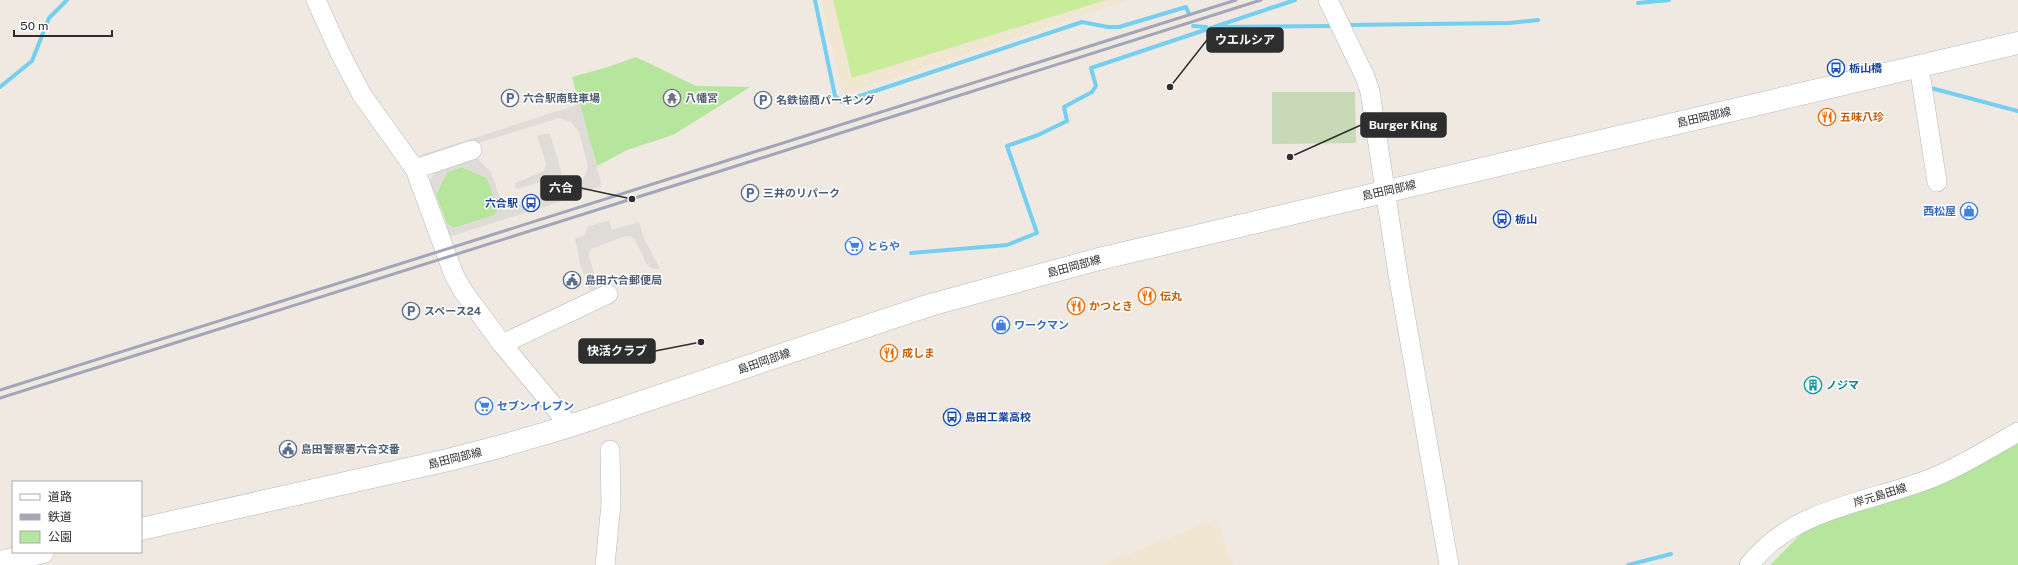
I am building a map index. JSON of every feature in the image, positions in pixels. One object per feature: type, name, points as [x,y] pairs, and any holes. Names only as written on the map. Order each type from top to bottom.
[{"type":"main road","name":"島田岡部線","points":[[142,529],[448,460],[570,426],[930,305],[1099,259],[2018,43]]},
{"type":"main road","points":[[0,562],[39,553]]},
{"type":"street","points":[[316,0],[340,53],[362,95],[415,169],[454,275],[502,344],[570,426]]},
{"type":"street","points":[[1328,0],[1366,78],[1370,92],[1384,191],[1449,565]]},
{"type":"street","points":[[1919,66],[1937,182]]},
{"type":"street","points":[[415,169],[472,150]]},
{"type":"street","points":[[502,344],[608,294]]},
{"type":"street","name":"岸元島田線","points":[[1749,565],[1779,536],[1807,519],[1933,478],[2018,432]]},
{"type":"street","points":[[605,565],[611,504],[610,450]]},
{"type":"shaded area","points":[[821,0],[1128,0],[843,95]]},
{"type":"shaded area","points":[[580,104],[602,186],[578,193],[578,196],[449,237],[445,225],[447,224],[454,228],[495,215],[498,209],[487,178],[462,167],[447,172],[436,195],[434,196],[429,183],[434,173],[439,168],[471,159],[478,159],[491,172],[498,193],[502,198],[513,203],[522,204],[549,195],[558,189],[573,186],[584,178],[588,166],[579,132],[571,122],[559,118],[430,158],[418,156]]},
{"type":"shaded area","points":[[550,134],[562,174],[557,178],[516,189],[515,183],[544,171],[546,163],[537,136]]},
{"type":"shaded area","points":[[609,220],[612,230],[639,222],[644,238],[660,269],[654,269],[647,265],[635,240],[630,236],[626,236],[591,249],[589,256],[597,283],[595,288],[590,291],[580,263],[575,239],[585,235],[587,227]]},
{"type":"shaded area","points":[[1216,519],[1233,565],[1101,565]]},
{"type":"green space","points":[[833,0],[1106,0],[852,78]]},
{"type":"green space","points":[[636,57],[696,86],[750,87],[673,135],[627,150],[597,166],[572,77]]},
{"type":"green space","points":[[1272,92],[1355,92],[1356,143],[1272,144]]},
{"type":"green space","points":[[462,167],[487,178],[498,209],[495,215],[454,228],[447,224],[436,195],[447,172]]},
{"type":"green space","points":[[2018,443],[2018,565],[1770,565],[1809,526],[1986,460]]},
{"type":"waterway","points":[[0,87],[32,61],[49,18],[67,0]]},
{"type":"waterway","points":[[815,0],[835,96],[842,102],[1082,22],[1108,27],[1119,27],[1186,7],[1189,14]]},
{"type":"waterway","points":[[911,253],[1007,245],[1037,233],[1007,146],[1038,135],[1067,121],[1064,107],[1092,92],[1096,86],[1091,68],[1295,0]]},
{"type":"waterway","points":[[1638,3],[1669,0]]},
{"type":"waterway","points":[[1347,25],[1509,23],[1538,20]]},
{"type":"waterway","points":[[1193,26],[1206,27]]},
{"type":"waterway","points":[[1215,27],[1334,26]]},
{"type":"waterway","points":[[1931,88],[2018,111]]},
{"type":"waterway","points":[[1628,565],[1671,554]]},
{"type":"railway","points":[[0,390],[1236,0]]},
{"type":"railway","points":[[0,398],[1261,0]]},
{"type":"place","name":"栃山橋","points":[[1836,68]]},
{"type":"place","name":"ウエルシア","points":[[1170,87]]},
{"type":"place","name":"六合駅南駐車場","points":[[510,98]]},
{"type":"place","name":"八幡宮","points":[[672,98]]},
{"type":"place","name":"名鉄協商パーキング","points":[[763,100]]},
{"type":"place","name":"五味八珍","points":[[1827,117]]},
{"type":"place","name":"Burger King","points":[[1290,157]]},
{"type":"place","name":"三井のリパーク","points":[[750,193]]},
{"type":"place","name":"六合","points":[[632,199]]},
{"type":"place","name":"六合駅","points":[[531,203]]},
{"type":"place","name":"西松屋","points":[[1969,211]]},
{"type":"place","name":"栃山","points":[[1502,219]]},
{"type":"place","name":"とらや","points":[[854,246]]},
{"type":"place","name":"島田六合郵便局","points":[[572,280]]},
{"type":"place","name":"伝丸","points":[[1147,296]]},
{"type":"place","name":"かつとき","points":[[1076,306]]},
{"type":"place","name":"スペース24","points":[[411,311]]},
{"type":"place","name":"ワークマン","points":[[1001,325]]},
{"type":"place","name":"快活クラブ","points":[[701,342]]},
{"type":"place","name":"成しま","points":[[889,353]]},
{"type":"place","name":"ノジマ","points":[[1813,385]]},
{"type":"place","name":"セブンイレブン","points":[[484,406]]},
{"type":"place","name":"島田工業高校","points":[[952,417]]},
{"type":"place","name":"島田警察署六合交番","points":[[288,449]]}]
